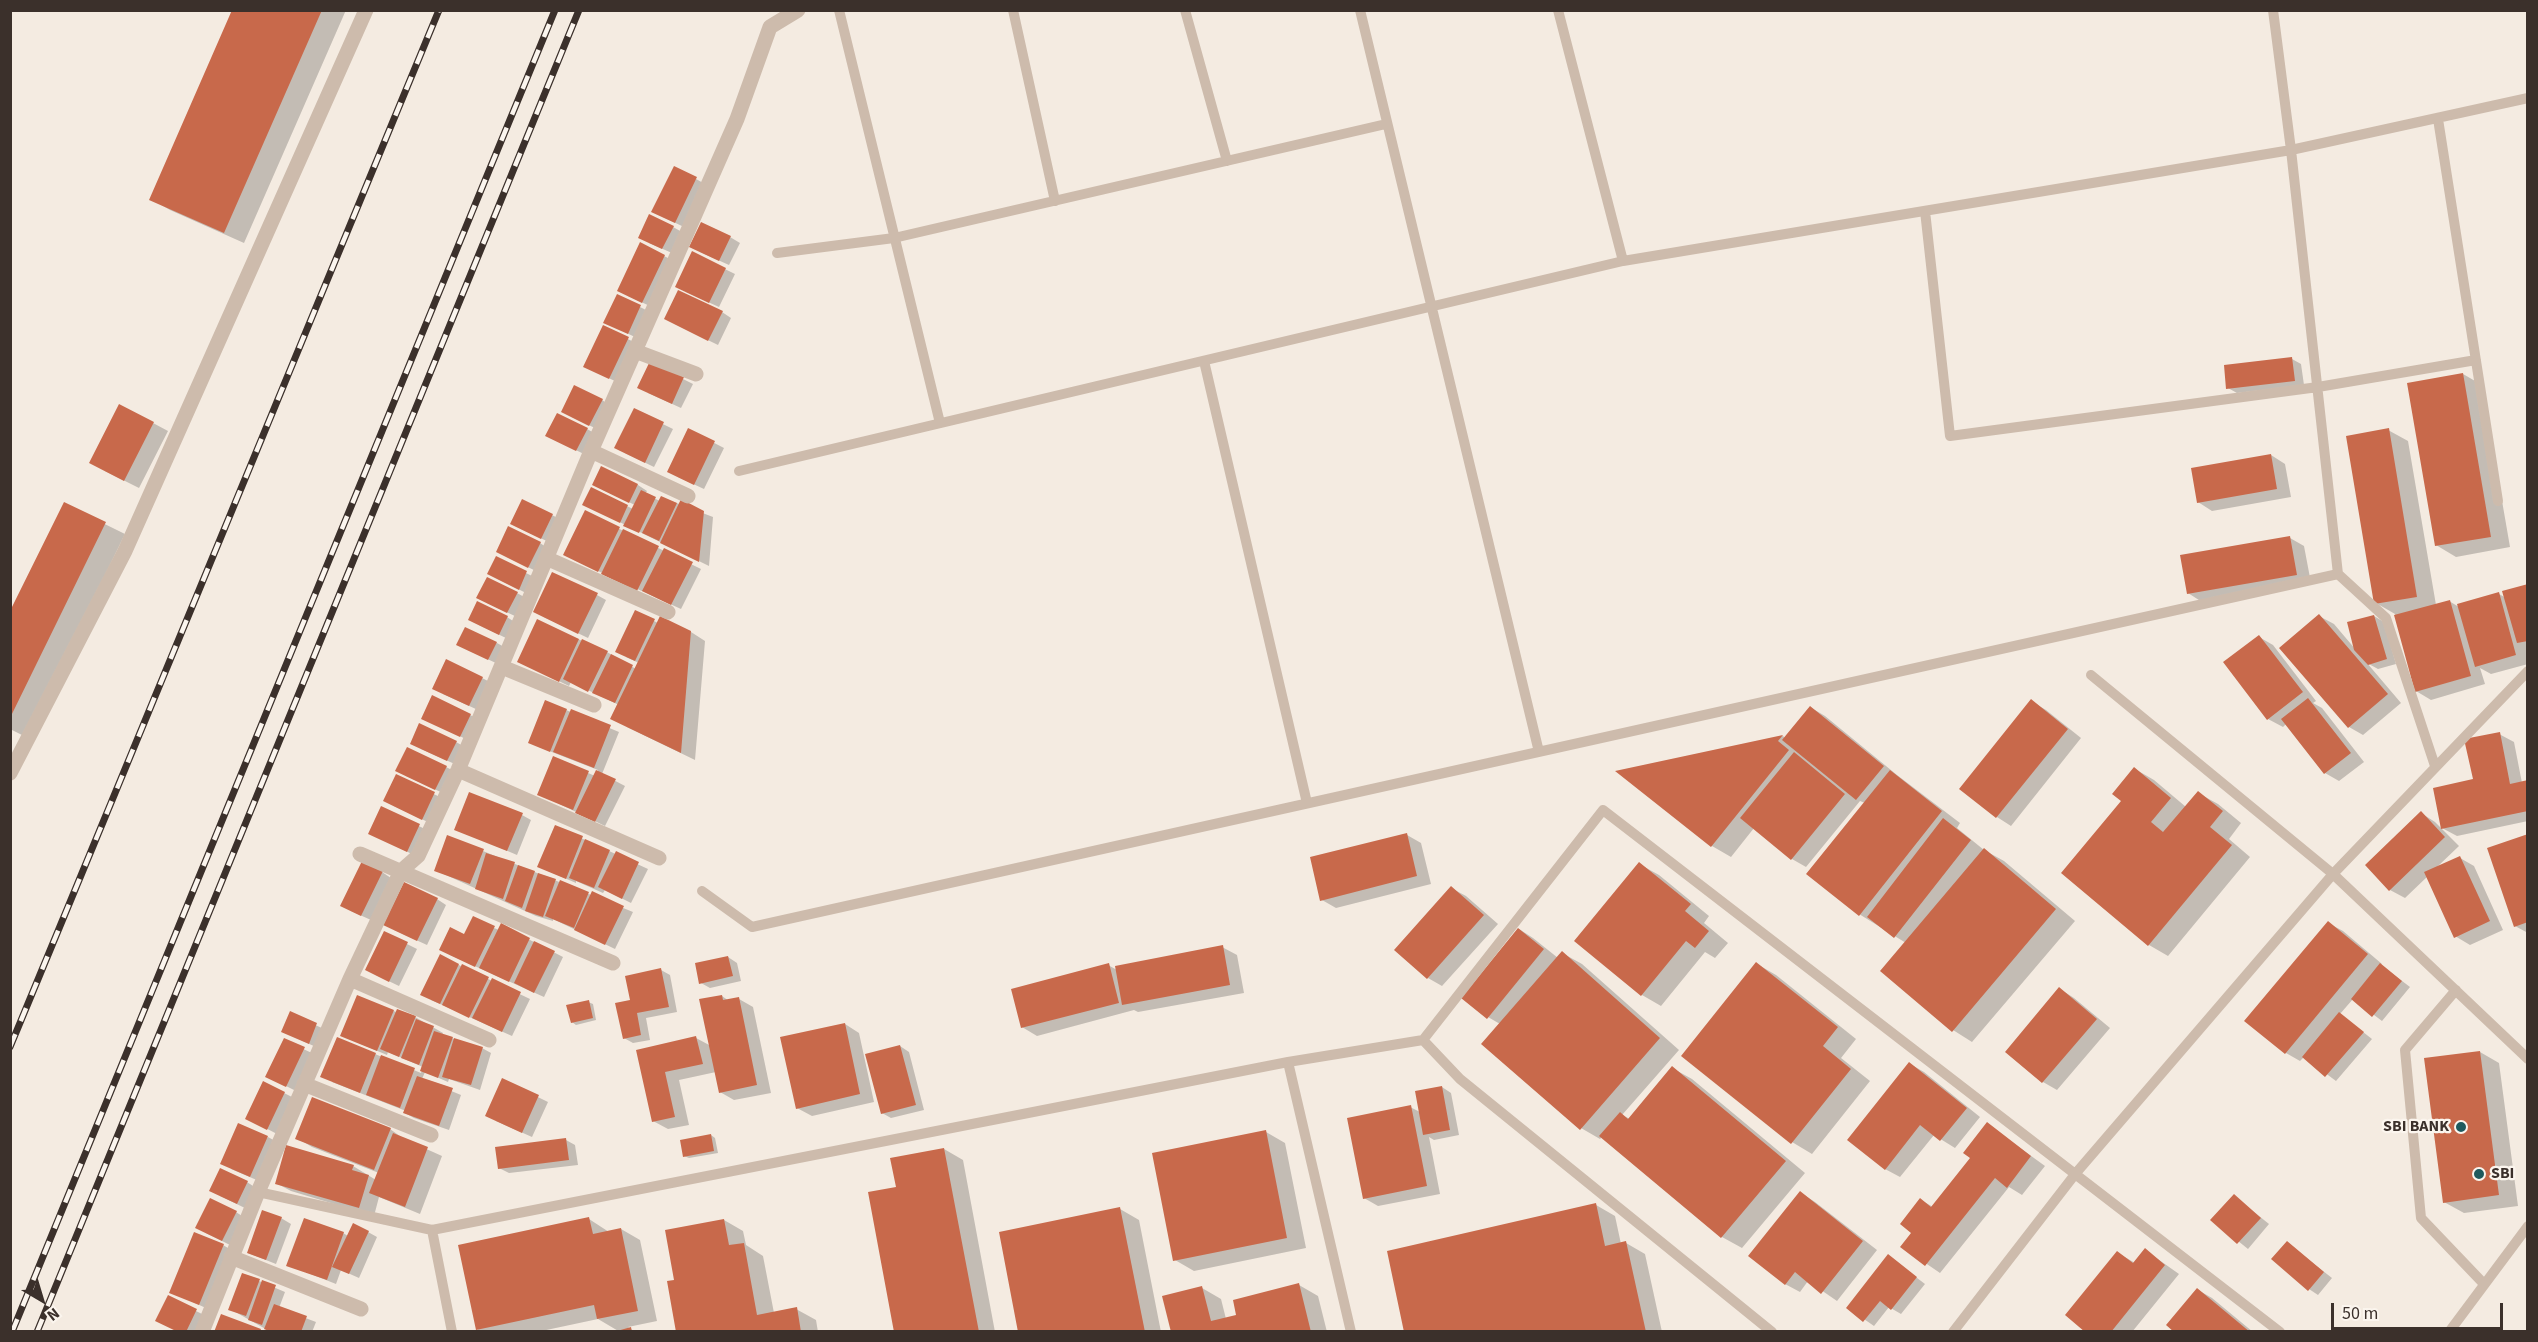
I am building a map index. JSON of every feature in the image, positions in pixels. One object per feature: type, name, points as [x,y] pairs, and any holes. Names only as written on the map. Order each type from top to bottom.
[{"type":"street","points":[[10,773],[124,551],[366,10]]},
{"type":"street","points":[[202,1332],[258,1192],[350,979],[401,871],[418,856],[458,770],[591,451],[737,119],[770,27],[798,10]]},
{"type":"street","points":[[635,351],[696,374]]},
{"type":"street","points":[[591,451],[688,496]]},
{"type":"street","points":[[546,558],[668,612]]},
{"type":"street","points":[[502,667],[594,705]]},
{"type":"street","points":[[458,770],[659,858]]},
{"type":"street","points":[[360,854],[613,963]]},
{"type":"street","points":[[350,979],[489,1040]]},
{"type":"street","points":[[304,1083],[431,1135]]},
{"type":"street","points":[[231,1257],[361,1309]]},
{"type":"lane","points":[[839,10],[940,423]]},
{"type":"lane","points":[[1013,10],[1055,201]]},
{"type":"lane","points":[[1185,10],[1227,161]]},
{"type":"lane","points":[[1360,10],[1539,752]]},
{"type":"lane","points":[[1558,10],[1623,261]]},
{"type":"lane","points":[[2273,10],[2291,150],[2338,574],[2386,618],[2435,765]]},
{"type":"lane","points":[[739,471],[1623,261],[2291,150],[2528,98]]},
{"type":"lane","points":[[2438,119],[2498,501]]},
{"type":"lane","points":[[777,253],[894,238],[1386,124]]},
{"type":"lane","points":[[1925,211],[1950,436],[2318,387],[2476,360]]},
{"type":"lane","points":[[1204,361],[1307,803]]},
{"type":"lane","points":[[702,891],[752,927],[2338,574]]},
{"type":"lane","points":[[1953,1332],[2076,1173],[2333,874],[2435,765],[2528,671]]},
{"type":"lane","points":[[2091,675],[2333,874],[2528,1059]]},
{"type":"lane","points":[[258,1192],[432,1230],[1288,1062],[1423,1040],[1603,810],[2280,1332]]},
{"type":"lane","points":[[2456,990],[2405,1050],[2421,1218],[2484,1284]]},
{"type":"lane","points":[[1423,1040],[1461,1079],[1772,1332]]},
{"type":"lane","points":[[1288,1062],[1351,1332]]},
{"type":"lane","points":[[2449,1332],[2528,1226]]},
{"type":"lane","points":[[432,1230],[452,1332]]},
{"type":"building","points":[[232,10],[322,10],[224,233],[149,200]]},
{"type":"building","points":[[674,166],[697,177],[675,223],[651,212]]},
{"type":"building","points":[[649,214],[674,226],[662,249],[638,238]]},
{"type":"building","points":[[701,222],[731,236],[719,261],[689,247]]},
{"type":"building","points":[[640,242],[665,255],[642,303],[617,291]]},
{"type":"building","points":[[692,251],[726,268],[709,303],[675,287]]},
{"type":"building","points":[[678,290],[723,311],[708,341],[664,319]]},
{"type":"building","points":[[617,294],[641,305],[628,334],[603,323]]},
{"type":"building","points":[[603,325],[629,337],[609,379],[583,367]]},
{"type":"building","points":[[2292,357],[2295,381],[2226,389],[2224,365]]},
{"type":"building","points":[[650,361],[684,377],[672,404],[637,388]]},
{"type":"building","points":[[2463,373],[2491,537],[2435,546],[2407,383]]},
{"type":"building","points":[[574,385],[603,399],[589,426],[561,412]]},
{"type":"building","points":[[119,404],[154,422],[124,481],[89,463]]},
{"type":"building","points":[[634,408],[664,422],[645,463],[614,448]]},
{"type":"building","points":[[557,413],[588,428],[576,451],[545,436]]},
{"type":"building","points":[[688,428],[715,441],[694,485],[667,472]]},
{"type":"building","points":[[2389,428],[2417,597],[2374,604],[2346,436]]},
{"type":"building","points":[[2271,454],[2277,489],[2197,503],[2191,468]]},
{"type":"building","points":[[601,466],[638,484],[629,503],[592,485]]},
{"type":"building","points":[[591,487],[628,505],[620,523],[582,505]]},
{"type":"building","points":[[641,490],[656,497],[639,533],[623,526]]},
{"type":"building","points":[[661,496],[677,503],[659,541],[642,533]]},
{"type":"building","points":[[522,499],[553,514],[541,539],[510,524]]},
{"type":"building","points":[[681,499],[704,511],[699,562],[660,543]]},
{"type":"building","points":[[64,502],[106,522],[10,718],[10,611]]},
{"type":"building","points":[[585,510],[620,527],[598,572],[563,555]]},
{"type":"building","points":[[508,526],[541,542],[528,568],[496,552]]},
{"type":"building","points":[[623,529],[659,546],[637,591],[601,574]]},
{"type":"building","points":[[2290,536],[2297,575],[2187,594],[2180,555]]},
{"type":"building","points":[[664,548],[693,562],[671,605],[642,591]]},
{"type":"building","points":[[496,556],[527,571],[519,590],[487,574]]},
{"type":"building","points":[[552,572],[598,593],[578,634],[533,612]]},
{"type":"building","points":[[487,577],[518,592],[507,613],[476,598]]},
{"type":"building","points":[[2528,584],[2528,641],[2517,643],[2502,591]]},
{"type":"building","points":[[2499,592],[2516,655],[2475,667],[2457,604]]},
{"type":"building","points":[[2450,600],[2471,676],[2415,692],[2394,615]]},
{"type":"building","points":[[477,601],[508,616],[499,635],[468,620]]},
{"type":"building","points":[[635,610],[655,619],[635,661],[615,652]]},
{"type":"building","points":[[2319,614],[2388,694],[2348,728],[2279,648]]},
{"type":"building","points":[[2374,615],[2387,659],[2368,665],[2354,650],[2347,622]]},
{"type":"building","points":[[660,616],[691,631],[681,753],[610,719]]},
{"type":"building","points":[[537,619],[579,639],[559,682],[517,662]]},
{"type":"building","points":[[465,627],[497,642],[488,660],[456,645]]},
{"type":"building","points":[[2259,635],[2303,692],[2267,720],[2223,662]]},
{"type":"building","points":[[582,639],[608,651],[588,692],[563,679]]},
{"type":"building","points":[[611,654],[633,665],[615,703],[592,693]]},
{"type":"building","points":[[446,659],[483,677],[469,706],[432,689]]},
{"type":"building","points":[[432,695],[471,714],[460,737],[421,719]]},
{"type":"building","points":[[2308,698],[2351,753],[2324,774],[2281,719]]},
{"type":"building","points":[[2031,699],[2068,729],[1996,818],[1959,789]]},
{"type":"building","points":[[545,700],[567,709],[550,752],[528,743]]},
{"type":"building","points":[[1810,706],[1884,766],[1856,800],[1782,740]]},
{"type":"building","points":[[571,709],[611,725],[594,768],[553,752]]},
{"type":"building","points":[[419,723],[457,741],[447,761],[410,744]]},
{"type":"building","points":[[2500,732],[2510,784],[2528,780],[2528,811],[2441,829],[2433,788],[2473,779],[2464,739]]},
{"type":"building","points":[[1783,735],[1778,741],[1789,750],[1711,847],[1615,771]]},
{"type":"building","points":[[407,747],[447,766],[435,790],[395,771]]},
{"type":"building","points":[[1794,752],[1845,794],[1791,860],[1740,818]]},
{"type":"building","points":[[553,756],[589,771],[573,810],[537,795]]},
{"type":"building","points":[[2134,767],[2171,798],[2151,822],[2163,832],[2198,791],[2223,811],[2210,827],[2232,845],[2148,946],[2061,873],[2121,801],[2112,794]]},
{"type":"building","points":[[596,770],[616,779],[595,822],[575,813]]},
{"type":"building","points":[[1890,770],[1942,811],[1859,916],[1806,874]]},
{"type":"building","points":[[396,774],[435,792],[422,820],[383,801]]},
{"type":"building","points":[[469,792],[523,813],[507,851],[454,830]]},
{"type":"building","points":[[381,806],[420,824],[407,852],[368,834]]},
{"type":"building","points":[[2421,811],[2445,837],[2389,891],[2365,865]]},
{"type":"building","points":[[1943,818],[1971,840],[1894,938],[1867,917]]},
{"type":"building","points":[[555,825],[583,836],[566,879],[537,867]]},
{"type":"building","points":[[1407,833],[1417,876],[1320,901],[1310,857]]},
{"type":"building","points":[[2528,834],[2528,922],[2514,927],[2487,848]]},
{"type":"building","points":[[447,835],[484,849],[470,884],[434,871]]},
{"type":"building","points":[[585,839],[610,850],[594,888],[569,878]]},
{"type":"building","points":[[1984,848],[2056,909],[1952,1032],[1880,971]]},
{"type":"building","points":[[616,851],[639,862],[622,899],[598,887]]},
{"type":"building","points":[[486,853],[515,862],[503,899],[475,889]]},
{"type":"building","points":[[2460,856],[2490,921],[2454,938],[2424,872]]},
{"type":"building","points":[[362,861],[383,871],[361,916],[340,906]]},
{"type":"building","points":[[1639,862],[1691,904],[1685,911],[1709,931],[1695,948],[1686,941],[1641,996],[1574,941]]},
{"type":"building","points":[[518,865],[535,871],[522,908],[505,901]]},
{"type":"building","points":[[538,873],[556,879],[543,917],[525,911]]},
{"type":"building","points":[[560,880],[589,892],[574,928],[545,916]]},
{"type":"building","points":[[404,882],[438,898],[417,941],[383,925]]},
{"type":"building","points":[[1451,886],[1484,915],[1427,979],[1394,950]]},
{"type":"building","points":[[592,891],[624,906],[605,945],[574,930]]},
{"type":"building","points":[[473,916],[495,926],[475,967],[439,950],[450,927],[464,934]]},
{"type":"building","points":[[2328,921],[2368,954],[2285,1054],[2244,1021]]},
{"type":"building","points":[[501,923],[530,938],[509,982],[479,968]]},
{"type":"building","points":[[1518,928],[1544,949],[1487,1019],[1461,998]]},
{"type":"building","points":[[384,931],[408,942],[389,982],[365,970]]},
{"type":"building","points":[[534,941],[555,951],[534,993],[514,983]]},
{"type":"building","points":[[1223,945],[1230,985],[1122,1005],[1115,966]]},
{"type":"building","points":[[1562,951],[1660,1038],[1580,1130],[1481,1044]]},
{"type":"building","points":[[440,954],[459,964],[440,1004],[420,995]]},
{"type":"building","points":[[728,956],[733,976],[699,984],[695,963]]},
{"type":"building","points":[[1756,962],[1838,1027],[1823,1046],[1851,1069],[1791,1144],[1681,1056]]},
{"type":"building","points":[[1109,963],[1119,1003],[1021,1028],[1011,989]]},
{"type":"building","points":[[2380,963],[2402,981],[2372,1017],[2351,999]]},
{"type":"building","points":[[462,964],[489,977],[469,1018],[442,1005]]},
{"type":"building","points":[[661,968],[669,1007],[637,1013],[641,1035],[623,1039],[615,1003],[630,1000],[625,976]]},
{"type":"building","points":[[492,978],[521,992],[502,1032],[472,1018]]},
{"type":"building","points":[[2059,987],[2097,1019],[2042,1083],[2005,1052]]},
{"type":"building","points":[[357,995],[394,1010],[377,1051],[340,1036]]},
{"type":"building","points":[[722,995],[723,1000],[739,997],[757,1085],[719,1093],[699,999]]},
{"type":"building","points":[[589,1000],[593,1018],[571,1023],[566,1005]]},
{"type":"building","points":[[397,1009],[416,1016],[399,1057],[380,1049]]},
{"type":"building","points":[[290,1011],[317,1023],[309,1044],[281,1032]]},
{"type":"building","points":[[2339,1012],[2364,1032],[2325,1077],[2302,1057]]},
{"type":"building","points":[[416,1019],[434,1026],[419,1065],[401,1058]]},
{"type":"building","points":[[845,1023],[860,1094],[796,1109],[780,1037]]},
{"type":"building","points":[[434,1031],[453,1037],[438,1078],[420,1071]]},
{"type":"building","points":[[696,1036],[703,1064],[665,1072],[675,1117],[652,1122],[636,1050]]},
{"type":"building","points":[[337,1037],[376,1053],[360,1093],[320,1077]]},
{"type":"building","points":[[284,1038],[305,1047],[286,1087],[265,1077]]},
{"type":"building","points":[[454,1038],[483,1047],[471,1085],[442,1077]]},
{"type":"building","points":[[900,1045],[916,1105],[881,1114],[865,1054]]},
{"type":"building","name":"SBI BANK","points":[[2480,1051],[2499,1195],[2443,1203],[2424,1058]]},
{"type":"building","points":[[381,1055],[415,1068],[400,1108],[366,1095]]},
{"type":"building","points":[[1909,1062],[1967,1108],[1940,1141],[1920,1125],[1885,1170],[1847,1140]]},
{"type":"building","points":[[1672,1066],[1786,1161],[1721,1238],[1599,1136],[1620,1112],[1628,1119]]},
{"type":"building","points":[[417,1076],[453,1088],[439,1126],[403,1113]]},
{"type":"building","points":[[502,1078],[539,1095],[522,1133],[485,1116]]},
{"type":"building","points":[[263,1081],[285,1092],[267,1130],[245,1119]]},
{"type":"building","points":[[1442,1086],[1450,1130],[1423,1135],[1415,1091]]},
{"type":"building","points":[[312,1097],[391,1128],[374,1170],[295,1139]]},
{"type":"building","points":[[1411,1105],[1427,1186],[1363,1199],[1347,1118]]},
{"type":"building","points":[[1987,1122],[2031,1156],[2007,1188],[1995,1178],[1925,1266],[1900,1247],[1911,1233],[1900,1224],[1920,1198],[1931,1207],[1970,1158],[1963,1153]]},
{"type":"building","points":[[238,1123],[268,1136],[250,1177],[220,1164]]},
{"type":"building","points":[[1266,1130],[1287,1238],[1173,1261],[1152,1153]]},
{"type":"building","points":[[393,1133],[428,1147],[405,1207],[369,1193]]},
{"type":"building","points":[[711,1134],[714,1151],[683,1157],[680,1140]]},
{"type":"building","points":[[566,1138],[569,1160],[498,1169],[495,1147]]},
{"type":"building","points":[[286,1145],[354,1165],[352,1170],[369,1175],[359,1208],[275,1184]]},
{"type":"building","points":[[944,1148],[979,1332],[894,1332],[868,1192],[896,1187],[890,1158]]},
{"type":"building","points":[[220,1168],[248,1181],[237,1204],[209,1191]]},
{"type":"building","points":[[1800,1191],[1863,1241],[1821,1294],[1795,1272],[1785,1285],[1748,1256]]},
{"type":"building","points":[[2234,1194],[2261,1218],[2237,1244],[2210,1220]]},
{"type":"building","points":[[210,1198],[237,1211],[222,1241],[195,1228]]},
{"type":"building","points":[[1596,1203],[1605,1246],[1626,1241],[1646,1332],[1404,1332],[1387,1251]]},
{"type":"building","points":[[1120,1207],[1145,1332],[1018,1332],[999,1232]]},
{"type":"building","points":[[262,1210],[282,1217],[266,1260],[247,1253]]},
{"type":"building","points":[[589,1217],[593,1234],[621,1228],[638,1311],[597,1319],[594,1305],[476,1330],[458,1245]]},
{"type":"building","points":[[304,1218],[344,1232],[327,1280],[286,1266]]},
{"type":"building","points":[[724,1219],[729,1245],[744,1243],[757,1315],[797,1307],[801,1332],[676,1332],[667,1281],[674,1280],[665,1230]]},
{"type":"building","points":[[353,1223],[369,1231],[349,1274],[332,1267]]},
{"type":"building","points":[[194,1232],[224,1244],[199,1305],[169,1293]]},
{"type":"building","points":[[2287,1241],[2324,1272],[2308,1291],[2271,1259]]},
{"type":"building","points":[[2145,1248],[2165,1265],[2111,1332],[2085,1332],[2065,1315],[2117,1251],[2133,1263]]},
{"type":"building","points":[[1888,1254],[1917,1277],[1891,1310],[1880,1301],[1863,1322],[1846,1308]]},
{"type":"building","points":[[242,1273],[260,1279],[246,1316],[228,1310]]},
{"type":"building","points":[[262,1280],[276,1285],[262,1325],[248,1320]]},
{"type":"building","points":[[1299,1283],[1311,1332],[1171,1332],[1162,1296],[1202,1286],[1211,1321],[1236,1315],[1233,1300]]},
{"type":"building","points":[[2197,1288],[2250,1332],[2174,1332],[2166,1325]]},
{"type":"building","points":[[168,1295],[197,1309],[186,1332],[178,1332],[155,1321]]},
{"type":"building","points":[[274,1304],[307,1316],[301,1332],[271,1332],[264,1329]]},
{"type":"building","points":[[221,1314],[261,1329],[260,1332],[214,1332]]},
{"type":"building","points":[[631,1327],[632,1332],[617,1331]]},
{"type":"railway","points":[[10,1047],[439,10]]},
{"type":"railway","points":[[12,1332],[555,10]]},
{"type":"railway","points":[[37,1332],[579,10]]},
{"type":"place","name":"SBI BANK","points":[[2461,1127]]},
{"type":"place","name":"SBI","points":[[2479,1174]]}]
